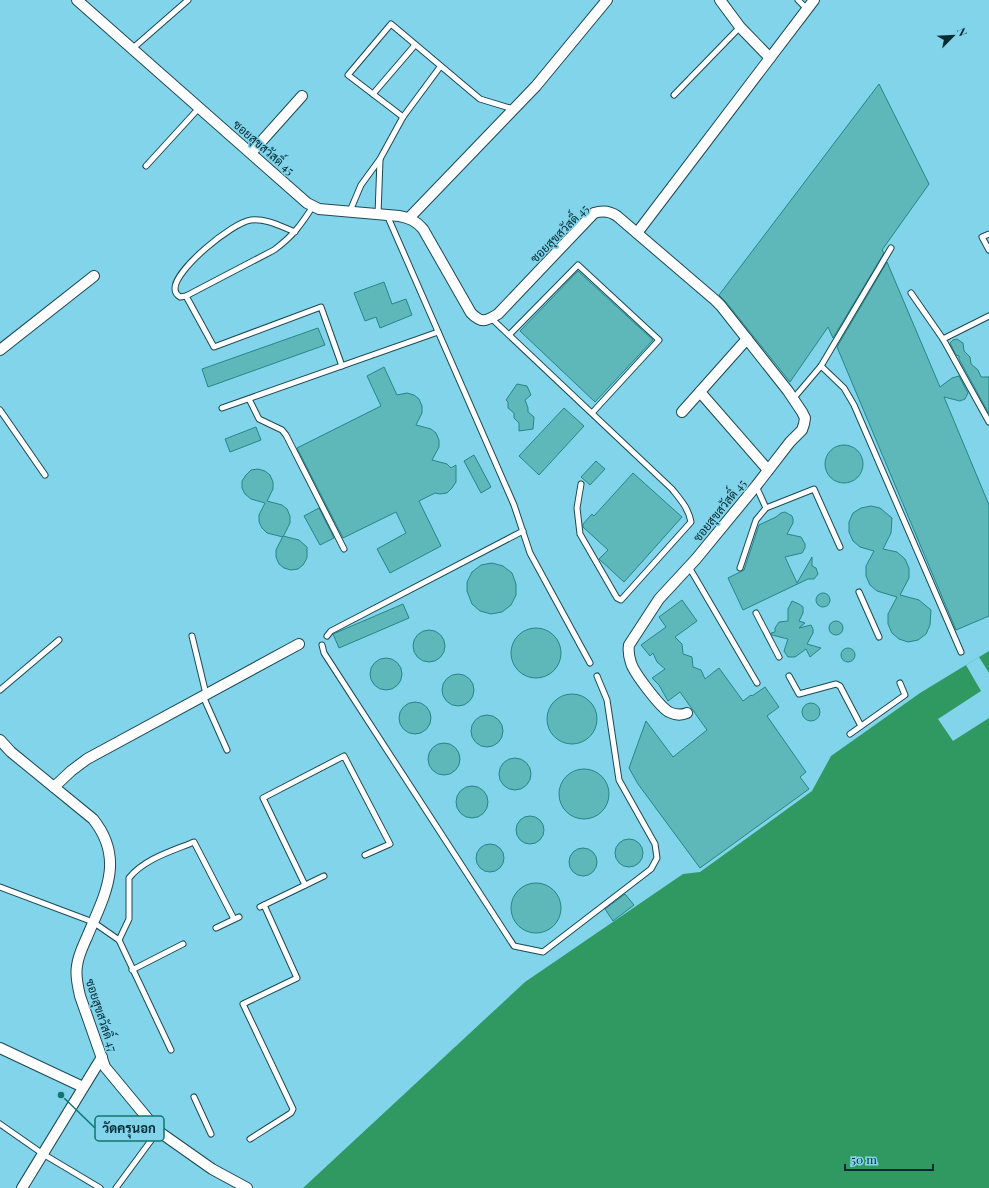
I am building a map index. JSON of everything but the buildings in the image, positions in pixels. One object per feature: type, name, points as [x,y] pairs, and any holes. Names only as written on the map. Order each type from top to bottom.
[{"type":"street","name":"ซอยสุขสวัสดิ์ 45","points":[[77,0],[307,203],[324,210],[382,214],[409,218],[417,222],[424,229],[470,313],[478,320],[491,318],[505,308],[594,213],[600,211],[613,213],[715,300],[793,399],[805,418],[802,430],[790,442],[756,486],[655,606],[629,645],[628,652],[631,664],[637,674],[667,711],[675,715],[682,716],[687,714]]},
{"type":"street","points":[[409,218],[536,86],[607,0]]},
{"type":"street","points":[[720,0],[740,27],[770,58]]},
{"type":"street","points":[[637,233],[814,0]]},
{"type":"street","points":[[251,153],[302,96]]},
{"type":"street","points":[[0,350],[94,276]]},
{"type":"street","points":[[682,412],[747,339]]},
{"type":"street","points":[[700,392],[768,470]]},
{"type":"street","points":[[54,787],[71,771],[87,759],[299,644]]},
{"type":"street","name":"ซอยสุขสวัสดิ์ 47","points":[[0,740],[11,752],[92,819],[100,828],[109,849],[110,878],[105,895],[79,956],[76,973],[80,996],[105,1067],[158,1131],[212,1169],[247,1188]]},
{"type":"street","points":[[0,1048],[83,1087]]},
{"type":"street","points":[[22,1188],[102,1057]]},
{"type":"lane","points":[[132,49],[188,0]]},
{"type":"lane","points":[[798,0],[807,9]]},
{"type":"lane","points":[[403,117],[348,75],[391,24],[480,100],[514,110]]},
{"type":"lane","points":[[674,95],[740,27]]},
{"type":"lane","points":[[374,94],[415,45]]},
{"type":"lane","points":[[350,211],[361,185],[380,159],[403,117],[440,67]]},
{"type":"lane","points":[[146,166],[199,108]]},
{"type":"lane","points":[[380,159],[382,214],[438,332],[514,505],[530,553],[590,663]]},
{"type":"lane","points":[[295,232],[267,221],[251,220],[240,224],[199,254],[185,269],[177,281],[175,288],[176,294],[180,297],[186,296],[274,250],[286,242],[295,232],[313,206]]},
{"type":"lane","points":[[989,234],[982,237],[989,250]]},
{"type":"lane","points":[[793,399],[821,366],[891,248]]},
{"type":"lane","points":[[509,335],[578,265],[659,340],[592,413]]},
{"type":"lane","points":[[911,293],[943,339],[989,422]]},
{"type":"lane","points":[[186,296],[214,347],[321,308],[342,366]]},
{"type":"lane","points":[[943,339],[989,316]]},
{"type":"lane","points":[[491,318],[672,489],[690,515],[691,522],[621,600],[617,598],[580,534],[577,508],[581,484]]},
{"type":"lane","points":[[222,408],[438,332]]},
{"type":"lane","points":[[821,366],[844,388],[854,405],[961,652]]},
{"type":"lane","points":[[249,399],[259,419],[282,430],[286,435],[344,549]]},
{"type":"lane","points":[[0,410],[45,475]]},
{"type":"lane","points":[[756,486],[766,508]]},
{"type":"lane","points":[[740,568],[756,520],[766,508],[814,489],[840,548]]},
{"type":"lane","points":[[327,636],[331,631],[523,530]]},
{"type":"lane","points":[[688,567],[757,683]]},
{"type":"lane","points":[[860,592],[879,637]]},
{"type":"lane","points":[[756,613],[779,656]]},
{"type":"lane","points":[[192,636],[205,695],[227,750]]},
{"type":"lane","points":[[0,690],[59,640]]},
{"type":"lane","points":[[322,645],[324,654],[514,946],[543,952],[651,869],[657,858],[655,844],[619,780],[607,700],[596,676]]},
{"type":"lane","points":[[789,676],[799,694],[836,684],[840,686],[861,726]]},
{"type":"lane","points":[[850,734],[905,695],[900,683]]},
{"type":"lane","points":[[305,885],[263,798],[344,756],[390,844],[365,854]]},
{"type":"lane","points":[[119,940],[129,919],[129,878],[133,873],[152,860],[194,842],[236,918],[216,928]]},
{"type":"lane","points":[[250,1139],[290,1113],[293,1109],[243,1004],[297,978],[262,906],[324,876]]},
{"type":"lane","points":[[0,887],[93,922],[119,940],[170,1050]]},
{"type":"lane","points":[[132,970],[183,944]]},
{"type":"lane","points":[[194,1097],[211,1134]]},
{"type":"lane","points":[[0,1124],[43,1154],[100,1188]]},
{"type":"lane","points":[[116,1188],[158,1131]]},
{"type":"shaded area","points":[[989,651],[989,1188],[303,1188],[525,982],[683,874],[700,872],[812,791],[831,756],[920,693]]},
{"type":"pier","points":[[979,657],[989,673],[989,718],[953,741],[938,719],[981,691],[966,665]]},
{"type":"place","name":"วัดครุนอก","points":[[61,1095]]}]
